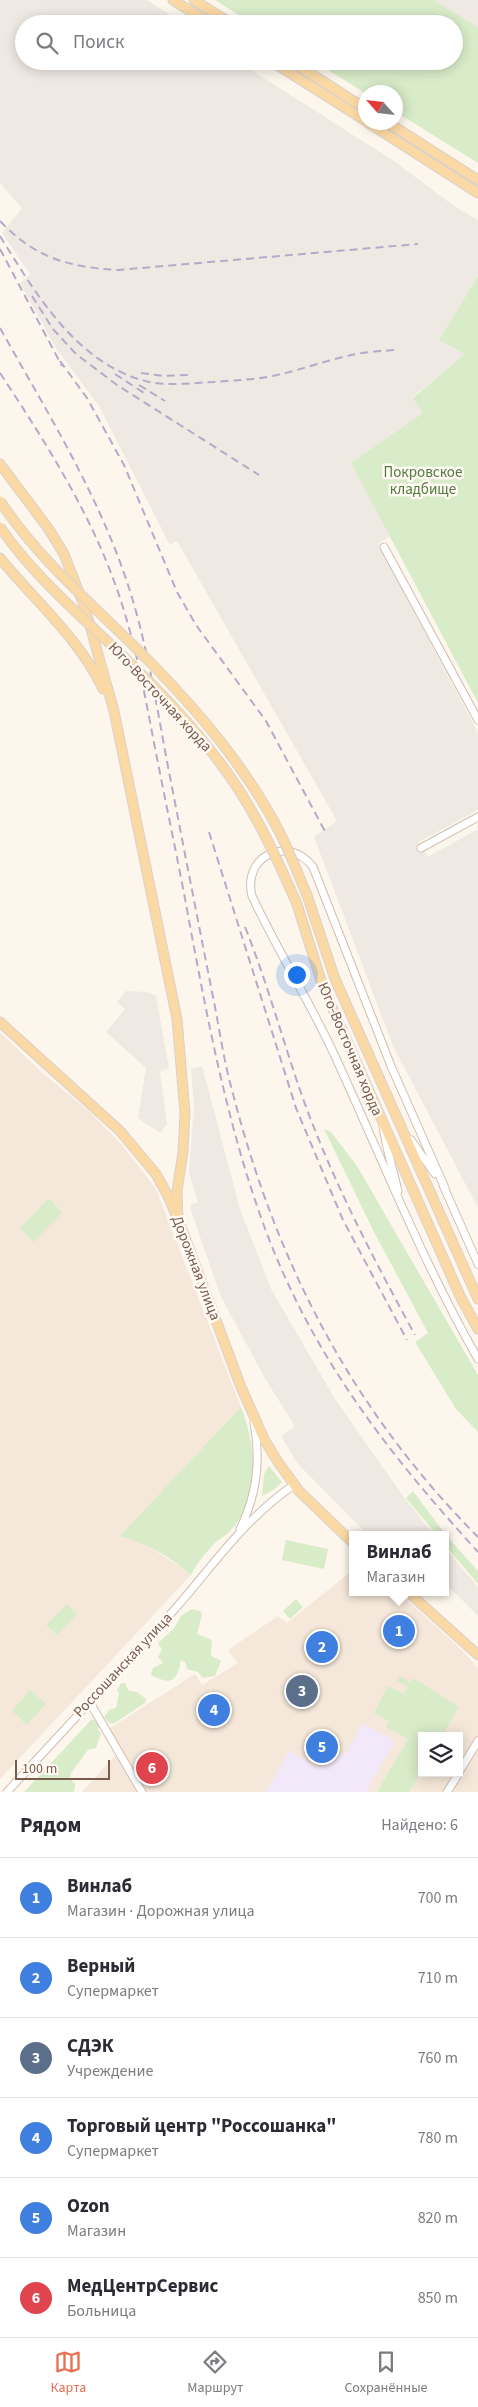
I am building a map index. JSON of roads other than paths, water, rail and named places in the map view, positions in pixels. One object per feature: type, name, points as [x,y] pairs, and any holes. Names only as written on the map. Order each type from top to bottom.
[{"type":"main road","points":[[173,0],[197,15]]},
{"type":"main road","points":[[194,0],[218,15]]},
{"type":"main road","points":[[285,70],[358,117]]},
{"type":"main road","points":[[304,70],[358,104]]},
{"type":"main road","points":[[379,130],[478,193]]},
{"type":"main road","points":[[400,130],[478,180]]},
{"type":"main road","points":[[0,464],[48,528],[64,554],[85,608],[114,711],[177,1019],[185,1114],[176,1204],[178,1220]]},
{"type":"main road","name":"Юго-Восточная хорда","points":[[0,501],[14,522],[47,562],[146,658],[228,750],[246,775],[280,833],[307,895],[335,980],[478,1299]]},
{"type":"main road","name":"Юго-Восточная хорда","points":[[0,528],[36,572],[137,669],[218,759],[255,816],[297,904],[323,987],[461,1298],[478,1329]]},
{"type":"main road","points":[[0,558],[98,677],[114,711]]},
{"type":"main road","name":"Дорожная улица","points":[[0,1022],[120,1131],[161,1182],[178,1220],[253,1415],[271,1451],[306,1499],[349,1539]]},
{"type":"main road","points":[[161,1182],[168,1185],[179,1177]]},
{"type":"main road","points":[[168,1196],[174,1190],[179,1177]]},
{"type":"main road","points":[[412,1596],[478,1655]]},
{"type":"street","points":[[384,547],[478,720]]},
{"type":"street","points":[[421,848],[478,817]]},
{"type":"street","points":[[478,1264],[391,1066],[313,867],[295,852],[281,851],[266,855],[257,864],[251,875],[252,896],[333,1052],[400,1204],[452,1312],[478,1359]]},
{"type":"street","points":[[396,1114],[413,1145],[445,1188]]},
{"type":"street","points":[[382,1121],[386,1147],[392,1164],[400,1204]]},
{"type":"street","name":"Россошанская улица","points":[[236,1536],[252,1501],[258,1470],[258,1449],[253,1415]]},
{"type":"street","name":"Россошанская улица","points":[[7,1792],[175,1608],[236,1536],[273,1500],[294,1485]]},
{"type":"street","points":[[89,1701],[142,1792]]},
{"type":"street","points":[[463,1766],[478,1741]]},
{"type":"street","points":[[447,1792],[456,1777]]},
{"type":"railway","points":[[0,221],[26,244],[53,258],[83,266],[118,270],[418,244]]},
{"type":"railway","points":[[0,236],[44,303],[80,344],[100,360],[123,373],[149,382],[181,384],[256,379],[353,355],[396,350]]},
{"type":"railway","points":[[0,249],[62,366]]},
{"type":"railway","points":[[32,296],[53,329],[76,354],[117,385],[259,475]]},
{"type":"railway","points":[[0,328],[58,430],[93,499],[123,571],[135,608],[150,671],[226,1066],[250,1154],[271,1215],[296,1274],[324,1331],[356,1385],[393,1438],[433,1488],[478,1537]]},
{"type":"railway","points":[[60,361],[87,398],[124,465],[177,592],[196,625],[266,721],[327,835]]},
{"type":"railway","points":[[0,373],[72,489],[102,550],[125,614],[136,653],[220,1076],[251,1187],[282,1270],[303,1315],[327,1358],[354,1398],[412,1476],[478,1552]]},
{"type":"railway","points":[[141,373],[163,376],[188,375]]},
{"type":"railway","points":[[115,374],[144,393]]},
{"type":"railway","points":[[139,385],[165,401]]},
{"type":"railway","points":[[209,832],[296,1108],[343,1220],[407,1340]]},
{"type":"railway","points":[[245,927],[301,1093],[325,1156],[368,1246],[415,1335]]},
{"type":"place","name":"Винлаб","points":[[399,1631]]},
{"type":"place","name":"Верный","points":[[322,1647]]},
{"type":"place","name":"СДЭК","points":[[302,1691]]},
{"type":"place","name":"Торговый центр \"Россошанка\"","points":[[214,1710]]},
{"type":"place","name":"Ozon","points":[[322,1747]]},
{"type":"place","name":"МедЦентрСервис","points":[[152,1768]]},
{"type":"park label","name":"Покровское кладбище","points":[[423,480]]}]
